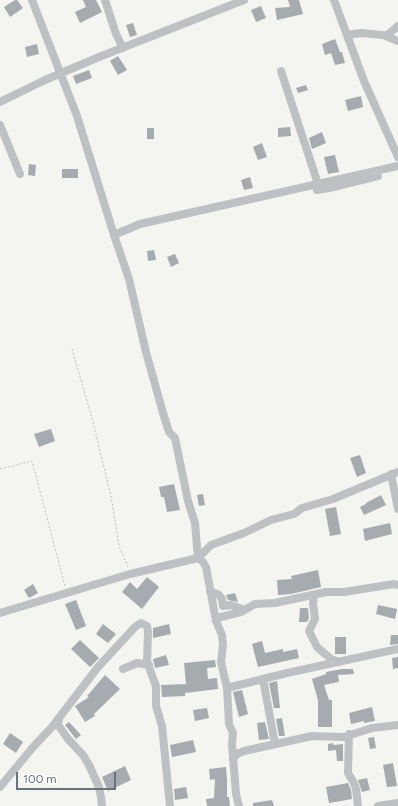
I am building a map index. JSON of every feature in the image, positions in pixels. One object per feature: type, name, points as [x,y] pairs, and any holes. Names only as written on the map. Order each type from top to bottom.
[{"type":"street","points":[[32,0],[77,116],[129,279],[144,344],[163,413],[169,432],[174,438],[188,501],[195,523],[198,558],[206,567],[216,621],[222,635],[223,646],[221,662],[227,688],[229,724],[233,733],[233,759],[236,794],[239,806]]},
{"type":"street","points":[[105,0],[116,34],[123,48]]},
{"type":"street","points":[[0,102],[45,80],[242,0]]},
{"type":"street","points":[[334,0],[364,81],[398,157]]},
{"type":"street","points":[[386,36],[398,26]]},
{"type":"street","points":[[347,35],[361,33],[386,36],[398,41]]},
{"type":"street","points":[[281,71],[317,187]]},
{"type":"street","points":[[0,124],[20,174]]},
{"type":"street","points":[[114,235],[140,224],[317,187],[398,166]]},
{"type":"street","points":[[317,187],[329,188],[398,171]]},
{"type":"street","points":[[0,613],[130,574],[198,558],[211,545],[244,533],[271,520],[294,514],[302,508],[333,499],[394,473],[398,509]]},
{"type":"street","points":[[216,621],[217,618],[241,612],[255,604],[266,604],[326,592],[344,592],[394,584],[398,585]]},
{"type":"street","points":[[210,591],[219,595],[223,606],[231,605],[245,610]]},
{"type":"street","points":[[314,595],[313,603],[315,619],[310,631],[318,647],[331,659],[339,662]]},
{"type":"street","points":[[0,787],[59,719],[98,667],[135,627],[141,623],[147,626],[148,632],[147,662],[156,686],[156,706],[162,726],[170,806]]},
{"type":"street","points":[[227,688],[398,650]]},
{"type":"street","points":[[123,669],[137,663],[148,665]]},
{"type":"street","points":[[263,679],[275,744]]},
{"type":"street","points":[[59,719],[58,725],[68,739],[83,755],[89,765],[99,786],[102,806]]},
{"type":"street","points":[[233,759],[237,754],[244,751],[312,736],[344,737],[349,734],[372,728],[398,725]]},
{"type":"street","points":[[349,734],[348,773],[354,783],[358,806]]},
{"type":"street","points":[[378,806],[398,803]]},
{"type":"path","points":[[72,349],[92,418],[111,496],[119,546],[130,574]]},
{"type":"path","points":[[0,470],[32,461],[66,592]]},
{"type":"building","points":[[17,0],[23,8],[10,17],[4,7]]},
{"type":"building","points":[[83,0],[96,0],[102,12],[80,23],[75,12],[86,7]]},
{"type":"building","points":[[288,0],[299,0],[303,14],[277,20],[275,8],[290,7]]},
{"type":"building","points":[[261,6],[266,18],[256,22],[251,10]]},
{"type":"building","points":[[133,23],[137,35],[130,37],[126,25]]},
{"type":"building","points":[[335,39],[340,52],[342,52],[345,63],[335,65],[331,53],[325,55],[322,44]]},
{"type":"building","points":[[37,44],[39,54],[27,57],[25,47]]},
{"type":"building","points":[[118,56],[127,70],[118,75],[110,61]]},
{"type":"building","points":[[89,70],[92,78],[76,84],[73,76]]},
{"type":"building","points":[[306,85],[308,90],[298,93],[296,88]]},
{"type":"building","points":[[361,96],[363,107],[348,111],[345,100]]},
{"type":"building","points":[[290,127],[291,136],[278,137],[278,128]]},
{"type":"building","points":[[147,128],[154,128],[154,139],[147,139]]},
{"type":"building","points":[[322,132],[326,143],[312,149],[309,138]]},
{"type":"building","points":[[262,143],[267,157],[258,160],[253,147]]},
{"type":"building","points":[[335,155],[339,172],[328,174],[324,157]]},
{"type":"building","points":[[29,164],[36,165],[35,176],[28,175]]},
{"type":"building","points":[[62,169],[78,169],[78,178],[62,178]]},
{"type":"building","points":[[250,177],[253,188],[244,190],[241,180]]},
{"type":"building","points":[[154,250],[156,260],[148,261],[147,251]]},
{"type":"building","points":[[175,254],[179,263],[171,267],[167,257]]},
{"type":"building","points":[[51,429],[55,441],[39,447],[34,434]]},
{"type":"building","points":[[360,455],[366,473],[357,477],[350,458]]},
{"type":"building","points":[[174,484],[180,510],[167,512],[164,497],[161,497],[159,487]]},
{"type":"building","points":[[203,494],[205,505],[199,506],[197,495]]},
{"type":"building","points":[[381,495],[386,505],[364,515],[360,507]]},
{"type":"building","points":[[336,507],[341,534],[330,536],[325,509]]},
{"type":"building","points":[[390,523],[392,534],[365,541],[363,529]]},
{"type":"building","points":[[318,570],[321,587],[291,594],[278,595],[277,580],[292,579],[291,576]]},
{"type":"building","points":[[147,577],[159,587],[142,609],[122,592],[130,582],[137,589]]},
{"type":"building","points":[[33,584],[38,593],[29,598],[24,590]]},
{"type":"building","points":[[235,593],[238,602],[228,600],[226,595]]},
{"type":"building","points":[[76,600],[86,626],[76,630],[65,604]]},
{"type":"building","points":[[378,605],[397,609],[395,619],[376,614]]},
{"type":"building","points":[[300,608],[308,608],[309,618],[307,622],[299,622]]},
{"type":"building","points":[[103,624],[116,634],[108,643],[96,634]]},
{"type":"building","points":[[169,624],[171,634],[153,638],[153,628]]},
{"type":"building","points":[[391,635],[398,635],[398,644],[390,645]]},
{"type":"building","points":[[335,637],[346,637],[346,654],[335,654]]},
{"type":"building","points":[[80,640],[99,658],[90,667],[71,649]]},
{"type":"building","points":[[262,641],[265,653],[283,649],[283,652],[297,649],[299,658],[258,667],[252,644]]},
{"type":"building","points":[[166,655],[169,665],[155,668],[153,659]]},
{"type":"building","points":[[398,657],[398,668],[393,669],[392,658]]},
{"type":"building","points":[[215,660],[216,667],[207,668],[208,679],[217,678],[218,689],[185,693],[185,696],[162,697],[161,685],[186,684],[184,663]]},
{"type":"building","points":[[342,669],[353,669],[354,674],[338,675],[339,682],[324,685],[329,700],[332,700],[332,727],[318,727],[318,700],[312,679],[326,674],[326,672]]},
{"type":"building","points":[[105,675],[120,689],[94,714],[95,716],[85,722],[75,706],[89,697],[87,696]]},
{"type":"building","points":[[277,681],[280,708],[274,708],[269,683]]},
{"type":"building","points":[[242,690],[248,714],[239,717],[233,692]]},
{"type":"building","points":[[372,707],[375,721],[364,723],[364,721],[351,724],[349,713]]},
{"type":"building","points":[[207,708],[209,718],[195,721],[193,710]]},
{"type":"building","points":[[282,718],[285,736],[279,736],[276,719]]},
{"type":"building","points":[[69,722],[81,735],[76,739],[65,725]]},
{"type":"building","points":[[265,722],[269,739],[259,740],[257,723]]},
{"type":"building","points":[[10,733],[23,742],[16,753],[3,744]]},
{"type":"building","points":[[374,737],[376,748],[370,749],[368,738]]},
{"type":"building","points":[[193,740],[196,752],[172,757],[170,745]]},
{"type":"building","points":[[333,743],[333,745],[343,744],[343,761],[337,761],[336,750],[328,751],[328,744]]},
{"type":"building","points":[[393,763],[397,786],[387,787],[383,765]]},
{"type":"building","points":[[125,766],[131,780],[108,791],[102,777]]},
{"type":"building","points":[[226,767],[227,797],[229,797],[230,806],[207,806],[206,799],[214,798],[215,779],[210,780],[209,769]]},
{"type":"building","points":[[367,778],[370,790],[362,792],[358,780]]},
{"type":"building","points":[[348,783],[351,790],[352,799],[329,803],[326,787]]},
{"type":"building","points":[[186,787],[188,798],[175,800],[174,789]]},
{"type":"building","points":[[272,800],[274,806],[253,806],[253,803]]}]
